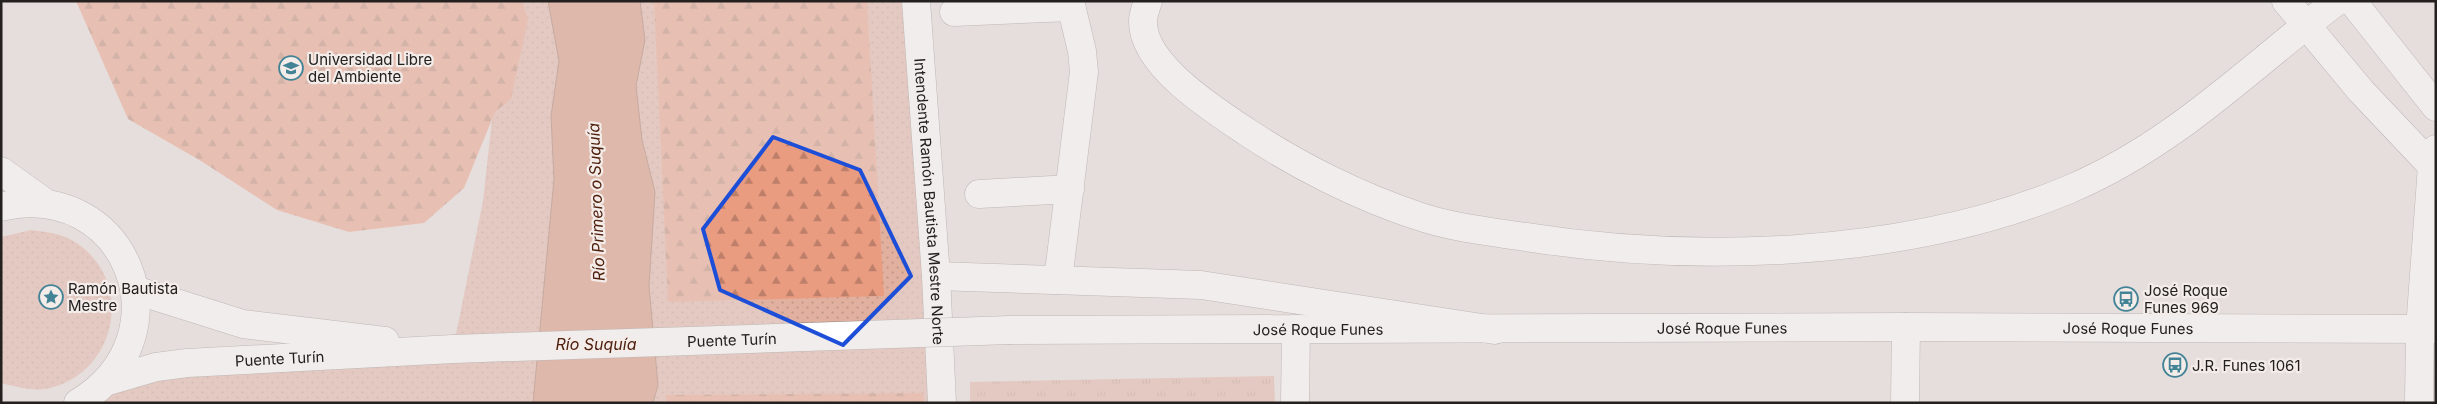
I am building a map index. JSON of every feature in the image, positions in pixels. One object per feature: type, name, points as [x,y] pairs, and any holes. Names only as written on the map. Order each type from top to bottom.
[{"type":"main road","name":"Intendente Ramón Bautista Mestre Norte","points":[[916,1],[936,276],[942,403]]},
{"type":"main road","points":[[1148,1],[1143,22],[1148,43],[1163,67],[1223,116],[1276,151],[1363,194],[1419,216],[1474,229],[1561,243],[1626,250],[1700,252],[1795,249],[1904,237],[1966,224],[2070,190],[2120,165],[2173,133],[2213,103],[2337,1]]},
{"type":"main road","points":[[2286,1],[2361,91],[2434,158],[2428,329],[2419,403]]},
{"type":"main road","points":[[2352,1],[2436,107]]},
{"type":"main road","points":[[954,12],[1070,4],[1082,50],[1084,72],[1058,280]]},
{"type":"main road","points":[[1,170],[47,204]]},
{"type":"main road","points":[[979,194],[1070,188]]},
{"type":"main road","points":[[1,207],[20,203],[47,204],[72,211],[95,224],[113,242],[127,265],[135,290],[135,329],[120,365],[94,395]]},
{"type":"main road","points":[[936,276],[1201,285],[1495,330]]},
{"type":"main road","name":"Puente Turín","points":[[135,290],[243,324],[453,350]]},
{"type":"main road","points":[[1905,403],[1906,327]]},
{"type":"main road","name":"José Roque Funes","points":[[1010,330],[1495,330],[1906,327],[2428,329]]},
{"type":"main road","points":[[1295,403],[1296,329]]},
{"type":"main road","name":"Puente Turín","points":[[94,395],[156,367],[187,363],[453,350],[1010,330]]},
{"type":"highlighted area","points":[[773,137],[860,170],[911,276],[843,345],[720,290],[703,229]]},
{"type":"green space","name":"Universidad Libre del Ambiente","points":[[76,1],[522,1],[528,19],[511,99],[495,112],[464,188],[424,223],[349,232],[277,210],[201,161],[128,119]]},
{"type":"green space","points":[[505,1],[548,1],[559,61],[551,116],[554,179],[533,403],[98,403],[108,381],[453,349],[483,201]]},
{"type":"green space","points":[[640,1],[916,1],[942,403],[653,403],[658,385],[649,286],[655,192],[642,140],[636,85],[645,40]]},
{"type":"green space","points":[[654,1],[867,1],[884,296],[668,302]]},
{"type":"green space","points":[[31,230],[53,233],[70,239],[94,258],[106,278],[111,300],[110,323],[104,344],[91,363],[73,378],[44,389],[1,383],[1,237]]},
{"type":"green space","points":[[1274,376],[1275,403],[970,403],[970,382]]},
{"type":"green space","points":[[923,393],[924,403],[666,403],[666,395]]},
{"type":"water","name":"Río Suquía","points":[[548,1],[640,1],[645,40],[636,86],[642,140],[655,192],[649,286],[658,385],[653,403],[533,403],[554,179],[551,116],[559,61]]},
{"type":"place","name":"Universidad Libre del Ambiente","points":[[291,68]]},
{"type":"place","name":"Ramón Bautista Mestre","points":[[51,297]]},
{"type":"place","name":"José Roque Funes 969","points":[[2126,299]]},
{"type":"place","name":"J.R. Funes 1061","points":[[2175,365]]},
{"type":"water label","name":"Río Primero o Suquía","points":[[596,202]]}]
